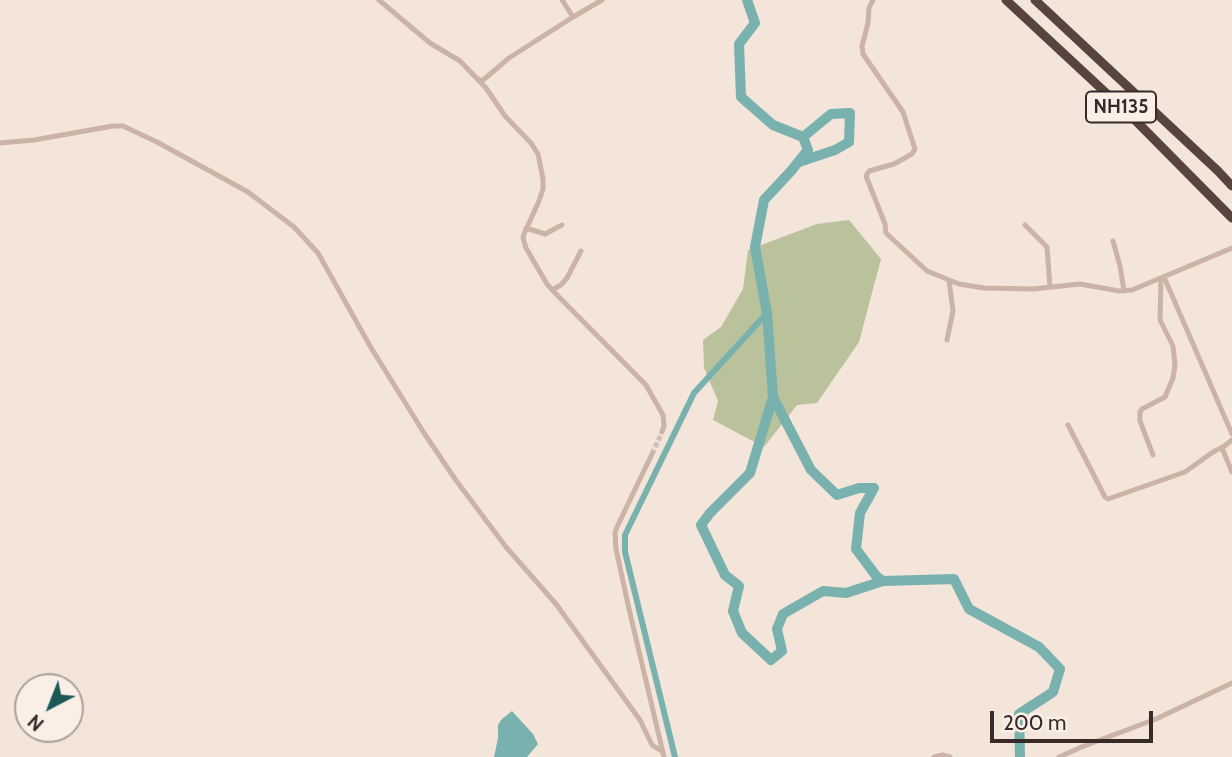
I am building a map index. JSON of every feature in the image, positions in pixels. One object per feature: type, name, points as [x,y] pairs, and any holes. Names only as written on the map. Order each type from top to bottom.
[{"type":"highway","name":"NH135","points":[[1006,0],[1134,119],[1232,218]]},
{"type":"highway","name":"NH135","points":[[1035,0],[1232,186]]},
{"type":"street","points":[[379,0],[430,43],[460,61],[531,143],[538,154],[543,189],[523,238],[526,248],[552,290],[646,384],[663,415],[662,432]]},
{"type":"street","points":[[562,0],[573,16]]},
{"type":"street","points":[[478,79],[482,81],[509,58],[602,0]]},
{"type":"street","points":[[873,0],[869,8],[863,54],[903,112],[915,149],[912,155],[894,164],[869,171],[866,174],[867,180],[886,233],[927,271],[959,284],[984,288],[1033,289],[1080,284],[1124,291],[1137,289],[1232,247]]},
{"type":"street","points":[[0,143],[34,141],[122,126],[248,192],[293,227],[318,253],[370,346],[455,479],[506,547],[556,604],[640,720],[652,745],[663,755]]},
{"type":"street","points":[[526,228],[545,234],[562,225]]},
{"type":"street","points":[[1025,225],[1046,247],[1050,287]]},
{"type":"street","points":[[1113,241],[1124,291]]},
{"type":"street","points":[[552,290],[567,278],[581,251]]},
{"type":"street","points":[[1163,278],[1232,434]]},
{"type":"street","points":[[1153,455],[1140,421],[1140,412],[1166,396],[1175,365],[1173,346],[1160,320],[1163,278]]},
{"type":"street","points":[[947,340],[953,311],[949,280]]},
{"type":"street","points":[[1068,425],[1108,499],[1185,472],[1232,440]]},
{"type":"street","points":[[1223,447],[1232,472]]},
{"type":"street","points":[[652,454],[615,533],[616,549],[663,755]]},
{"type":"street","points":[[1059,757],[1156,719],[1232,683]]},
{"type":"street","points":[[934,757],[950,757]]},
{"type":"green space","points":[[849,220],[881,259],[859,342],[817,403],[797,405],[764,447],[713,420],[718,401],[704,368],[703,340],[721,327],[743,289],[748,250],[817,224]]},
{"type":"water","points":[[512,711],[533,734],[538,744],[527,757],[494,757],[498,725]]},
{"type":"waterway","points":[[747,0],[755,23],[739,44],[741,97],[773,125],[803,137],[808,150],[764,200],[755,247],[767,313],[773,397],[811,470],[837,495],[859,488],[874,488],[860,513],[856,549],[877,577],[883,581],[954,579],[969,609],[1039,647],[1060,669],[1053,692],[1019,714],[1020,757]]},
{"type":"waterway","points":[[799,162],[835,150],[849,142],[850,113],[831,114],[803,137]]},
{"type":"waterway","points":[[675,757],[625,552],[625,535],[694,393],[767,313]]},
{"type":"waterway","points":[[773,397],[750,473],[701,525],[725,575],[739,586],[733,611],[742,633],[771,660],[782,651],[777,629],[783,614],[823,591],[846,593],[883,581]]},
{"type":"tunnel","points":[[652,454],[662,432]]}]
